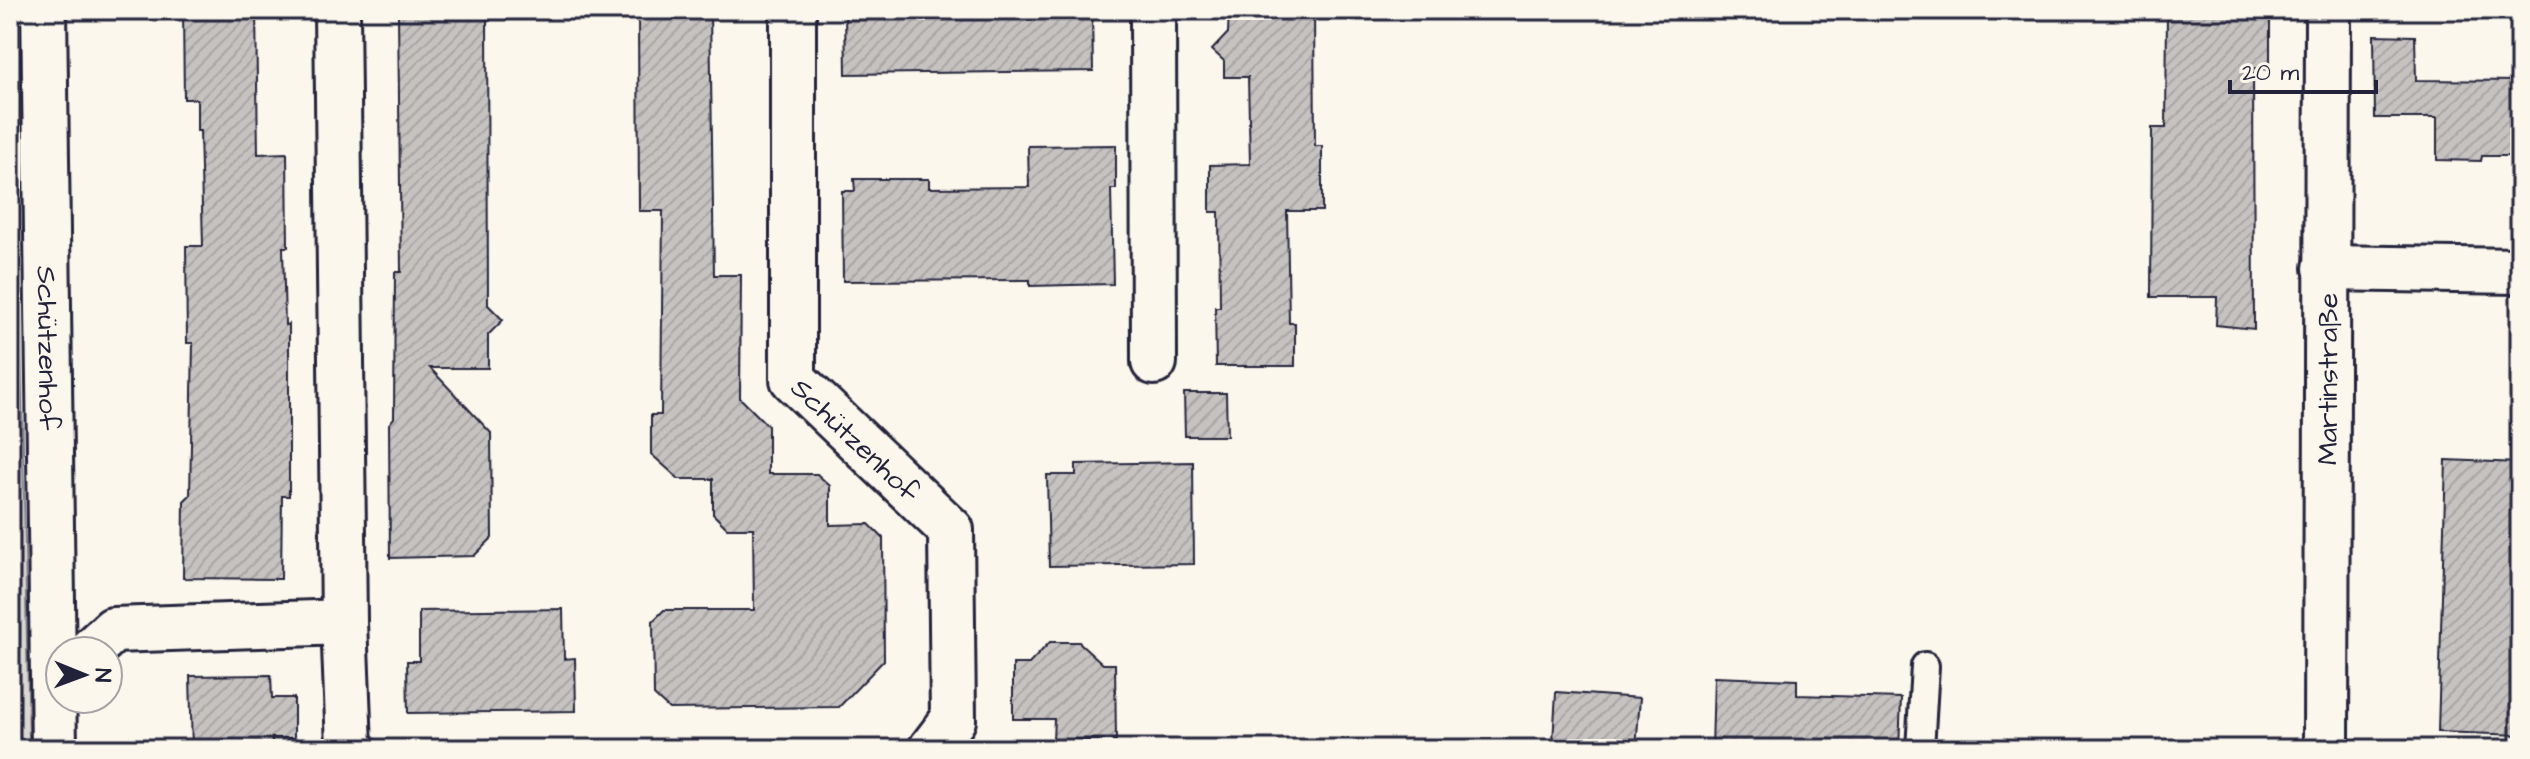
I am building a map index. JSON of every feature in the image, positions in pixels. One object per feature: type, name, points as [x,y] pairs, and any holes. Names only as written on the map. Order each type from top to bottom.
[{"type":"street","name":"Schützenhof","points":[[44,10],[55,635]]},
{"type":"street","points":[[337,10],[344,622],[349,746],[353,749]]},
{"type":"street","name":"Schützenhof","points":[[793,10],[793,379],[951,530],[953,720],[931,749]]},
{"type":"street","points":[[1153,10],[1154,362]]},
{"type":"street","name":"Martinstraße","points":[[2326,749],[2328,10]]},
{"type":"street","points":[[2326,268],[2520,271]]},
{"type":"street","points":[[108,635],[113,630],[344,622]]},
{"type":"street","name":"Schützenhof","points":[[54,749],[55,715]]},
{"type":"lane","points":[[1920,749],[1925,666]]},
{"type":"green space","points":[[10,10],[14,10],[29,741],[10,742]]},
{"type":"building","points":[[183,10],[256,10],[258,154],[287,153],[288,247],[283,247],[285,325],[289,324],[289,496],[282,496],[281,579],[183,578],[184,501],[190,495],[193,343],[187,343],[186,246],[203,246],[200,131],[197,131],[197,99],[184,99]]},
{"type":"building","points":[[407,10],[487,10],[488,305],[503,320],[488,335],[488,368],[430,368],[491,433],[492,538],[474,556],[390,558],[389,424],[394,418],[395,272],[401,272],[398,13],[407,13]]},
{"type":"building","points":[[638,10],[710,10],[714,275],[741,275],[740,398],[768,426],[768,474],[817,474],[830,486],[830,525],[869,524],[883,538],[884,660],[839,707],[669,709],[654,695],[653,621],[664,610],[754,610],[753,528],[727,528],[713,514],[713,479],[679,479],[651,454],[651,415],[661,415],[663,211],[639,211]]},
{"type":"building","points":[[845,10],[1092,10],[1093,71],[846,74]]},
{"type":"building","points":[[1314,10],[1315,146],[1322,146],[1322,211],[1287,211],[1289,323],[1295,323],[1295,366],[1216,366],[1215,307],[1220,307],[1219,212],[1210,212],[1210,165],[1250,164],[1248,77],[1224,77],[1224,61],[1212,50],[1228,33],[1229,11]]},
{"type":"building","points":[[2167,10],[2270,10],[2270,70],[2253,68],[2254,329],[2216,325],[2217,297],[2151,297],[2152,128],[2166,128]]},
{"type":"building","points":[[2374,35],[2415,36],[2416,80],[2520,81],[2520,156],[2482,156],[2481,161],[2437,160],[2437,118],[2375,118]]},
{"type":"building","points":[[1116,145],[1116,189],[1111,189],[1113,284],[1030,286],[1030,280],[843,281],[842,191],[855,191],[854,179],[929,179],[929,188],[1029,187],[1028,146]]},
{"type":"building","points":[[1184,393],[1226,393],[1227,436],[1185,436]]},
{"type":"building","points":[[2446,460],[2520,463],[2520,735],[2438,732]]},
{"type":"building","points":[[1193,462],[1194,564],[1049,566],[1047,475],[1076,475],[1076,464]]},
{"type":"building","points":[[563,609],[564,659],[575,658],[576,711],[408,713],[407,661],[419,661],[419,611]]},
{"type":"building","points":[[1050,642],[1079,642],[1103,664],[1115,664],[1116,740],[1053,740],[1054,719],[1013,719],[1013,664],[1029,664]]},
{"type":"building","points":[[271,675],[272,698],[294,698],[294,738],[272,738],[272,749],[192,749],[190,676]]},
{"type":"building","points":[[1714,677],[1797,680],[1797,695],[1901,698],[1899,749],[1712,749]]},
{"type":"building","points":[[1556,692],[1640,698],[1636,748],[1553,742]]}]
